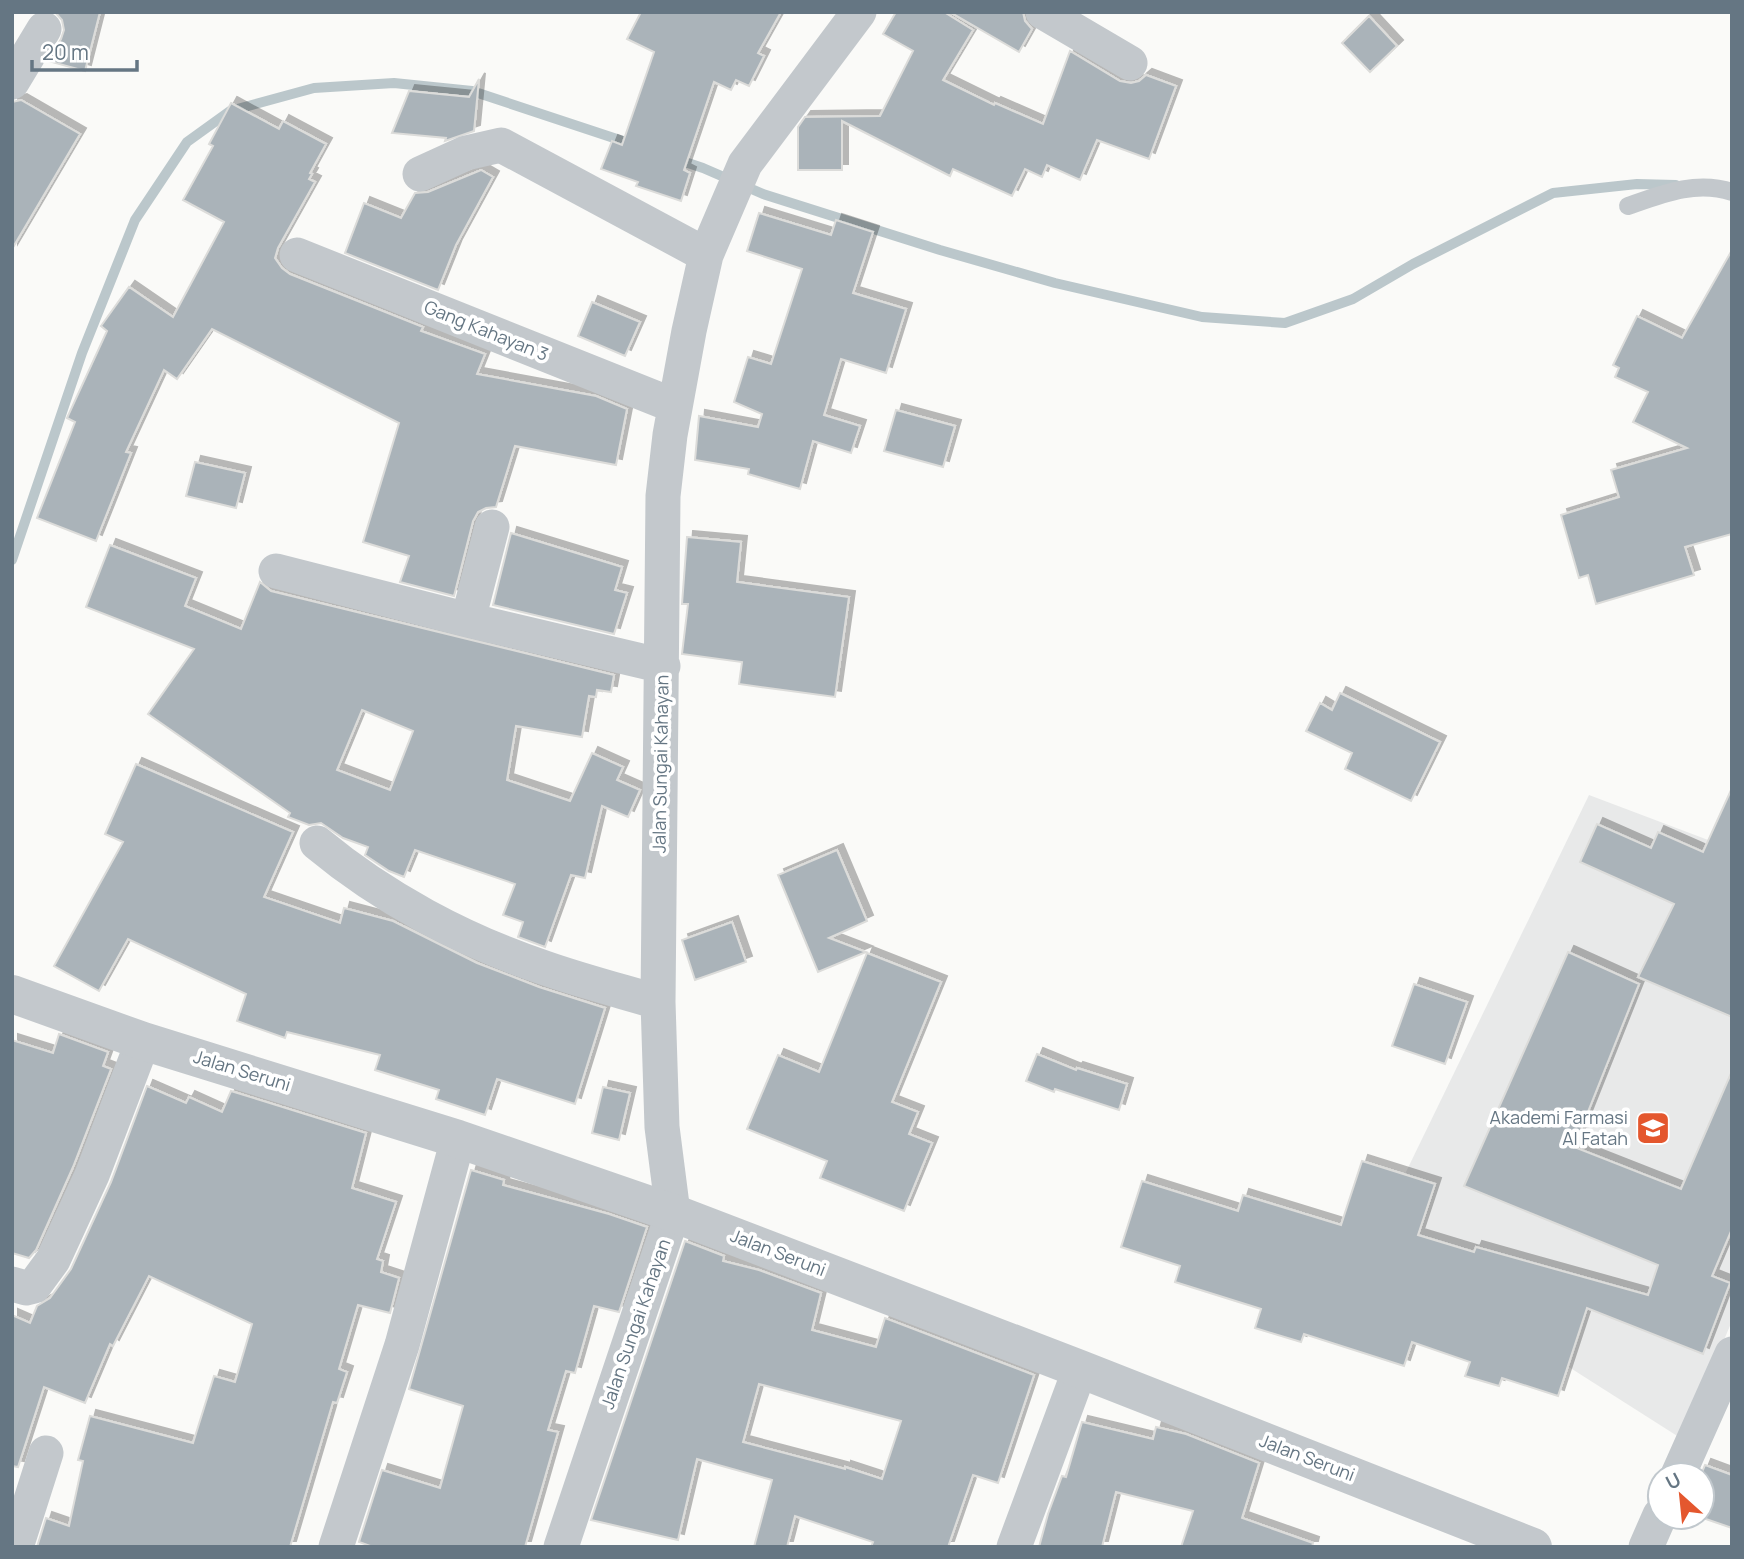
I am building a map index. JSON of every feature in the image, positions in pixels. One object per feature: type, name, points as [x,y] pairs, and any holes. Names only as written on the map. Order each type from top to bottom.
[{"type":"street","name":"Jalan Sungai Kahayan","points":[[561,1547],[673,1213],[662,1127],[658,1002],[663,496],[675,406],[689,331],[706,255],[745,164],[859,12]]},
{"type":"street","points":[[1043,12],[1130,62]]},
{"type":"street","points":[[12,82],[44,29]]},
{"type":"street","points":[[420,174],[466,153],[500,145],[706,255]]},
{"type":"street","name":"Gang Kahayan 3","points":[[297,255],[675,406]]},
{"type":"street","points":[[468,620],[492,527]]},
{"type":"street","points":[[276,571],[663,666]]},
{"type":"street","points":[[317,843],[348,869],[459,933],[545,968],[658,1002]]},
{"type":"street","name":"Jalan Seruni","points":[[12,993],[143,1041],[458,1139],[673,1213],[1080,1368],[1533,1547]]},
{"type":"street","points":[[12,1284],[34,1286],[53,1260],[92,1175],[143,1041]]},
{"type":"street","points":[[336,1547],[402,1346],[458,1139]]},
{"type":"street","points":[[1684,1461],[1732,1354]]},
{"type":"street","points":[[1014,1547],[1080,1368]]},
{"type":"street","points":[[16,1547],[46,1453]]},
{"type":"lane","points":[[1628,206],[1676,189],[1716,187],[1732,192]]},
{"type":"shaded area","points":[[1589,795],[1732,849],[1732,1321],[1682,1439],[1372,1242]]},
{"type":"building","points":[[55,12],[100,12],[85,71],[48,61],[64,30],[62,20]]},
{"type":"building","points":[[641,12],[781,12],[758,53],[764,56],[749,86],[736,80],[731,90],[714,82],[684,170],[690,173],[681,201],[636,186],[638,182],[601,169],[612,141],[622,145],[654,52],[627,39]]},
{"type":"building","points":[[896,12],[944,12],[973,30],[943,80],[994,105],[995,103],[1043,124],[1070,51],[1120,81],[1131,83],[1146,75],[1176,86],[1149,159],[1097,140],[1080,180],[1047,165],[1042,177],[1025,169],[1012,196],[953,169],[950,176],[842,121],[842,170],[798,170],[798,127],[805,117],[880,116],[913,51],[883,34]]},
{"type":"building","points":[[950,12],[1023,12],[1025,21],[1032,29],[1019,52]]},
{"type":"building","points":[[1369,16],[1397,46],[1370,72],[1342,43]]},
{"type":"building","points":[[479,79],[474,131],[445,141],[446,138],[392,133],[409,91],[469,97]]},
{"type":"building","points":[[21,100],[80,134],[12,249],[12,102]]},
{"type":"building","points":[[231,103],[279,129],[283,121],[326,144],[310,173],[312,174],[309,179],[315,182],[278,248],[275,258],[282,268],[290,274],[423,327],[421,331],[485,354],[477,374],[596,396],[627,409],[616,465],[515,446],[496,507],[478,512],[473,521],[454,596],[400,582],[409,556],[363,542],[399,423],[212,329],[177,379],[164,370],[126,452],[131,453],[96,541],[37,518],[75,422],[67,418],[107,331],[101,326],[129,287],[173,317],[224,222],[183,200],[213,146],[209,144]]},
{"type":"building","points":[[481,170],[493,177],[456,245],[438,290],[345,253],[364,203],[401,218],[415,193],[428,192]]},
{"type":"building","points":[[759,213],[831,235],[836,220],[873,232],[853,293],[906,309],[886,373],[841,359],[824,415],[860,426],[851,453],[813,441],[800,489],[748,474],[749,469],[695,460],[699,416],[758,427],[762,414],[734,402],[748,357],[771,364],[802,269],[747,251]]},
{"type":"building","points":[[1732,250],[1732,534],[1685,547],[1694,575],[1596,604],[1588,575],[1579,578],[1561,515],[1619,497],[1611,470],[1687,448],[1633,422],[1648,392],[1615,377],[1619,368],[1613,365],[1637,316],[1682,338]]},
{"type":"building","points":[[592,302],[640,322],[625,356],[578,336]]},
{"type":"building","points":[[896,410],[955,426],[943,467],[884,451]]},
{"type":"building","points":[[195,462],[245,473],[236,508],[186,496]]},
{"type":"building","points":[[511,533],[622,567],[615,590],[627,593],[614,634],[493,605]]},
{"type":"building","points":[[687,537],[741,542],[737,582],[849,597],[835,697],[739,684],[742,662],[682,654],[688,604],[682,604]]},
{"type":"building","points":[[110,545],[196,578],[185,606],[241,629],[260,582],[271,591],[614,675],[611,692],[597,690],[596,697],[589,696],[582,737],[516,726],[507,780],[570,801],[592,753],[623,767],[617,780],[640,790],[628,817],[602,806],[585,878],[571,875],[545,947],[518,937],[523,922],[503,915],[515,884],[415,850],[404,877],[389,871],[365,855],[368,847],[343,838],[321,823],[309,825],[288,817],[290,813],[148,714],[194,649],[86,607]],"holes":[[[362,710],[413,731],[390,790],[337,770]]]},
{"type":"building","points":[[1340,693],[1440,742],[1411,801],[1345,769],[1352,753],[1306,731],[1320,703],[1332,710]]},
{"type":"building","points":[[136,764],[293,832],[264,897],[340,923],[344,908],[393,921],[477,963],[605,1008],[575,1104],[497,1079],[485,1115],[436,1099],[439,1090],[375,1070],[380,1055],[287,1032],[285,1038],[237,1021],[246,994],[128,939],[99,991],[54,966],[123,842],[105,834]]},
{"type":"building","points":[[1732,788],[1732,1017],[1638,977],[1674,904],[1580,862],[1597,824],[1651,848],[1658,832],[1703,852]]},
{"type":"building","points":[[837,850],[867,921],[829,938],[866,952],[818,972],[778,875]]},
{"type":"building","points":[[732,922],[746,962],[695,980],[682,940]]},
{"type":"building","points":[[1568,952],[1639,984],[1574,1147],[1681,1189],[1732,1071],[1732,1229],[1712,1276],[1730,1283],[1703,1354],[1587,1308],[1558,1396],[1502,1378],[1499,1386],[1465,1376],[1470,1362],[1412,1342],[1404,1366],[1304,1334],[1301,1342],[1255,1328],[1261,1309],[1175,1282],[1180,1266],[1121,1247],[1142,1181],[1238,1211],[1243,1195],[1341,1225],[1362,1161],[1435,1184],[1418,1235],[1474,1252],[1476,1247],[1648,1295],[1658,1265],[1464,1186]]},
{"type":"building","points":[[867,953],[941,982],[892,1102],[918,1112],[909,1134],[932,1143],[904,1211],[820,1178],[827,1161],[747,1129],[778,1055],[819,1072]]},
{"type":"building","points":[[1414,984],[1467,1002],[1445,1064],[1392,1046]]},
{"type":"building","points":[[59,1034],[108,1052],[103,1066],[111,1069],[73,1167],[36,1250],[29,1258],[12,1253],[12,1040],[53,1053]]},
{"type":"building","points":[[1037,1054],[1076,1070],[1077,1068],[1127,1084],[1119,1110],[1055,1089],[1054,1092],[1026,1081]]},
{"type":"building","points":[[147,1086],[186,1103],[189,1097],[222,1112],[231,1091],[366,1133],[352,1188],[396,1202],[377,1259],[383,1261],[381,1272],[399,1278],[390,1313],[358,1305],[339,1369],[347,1372],[337,1403],[333,1402],[290,1547],[37,1547],[46,1518],[69,1526],[83,1461],[78,1460],[90,1416],[193,1443],[214,1376],[235,1382],[252,1324],[149,1276],[113,1346],[110,1344],[85,1403],[44,1387],[18,1467],[12,1466],[12,1315],[30,1323],[37,1306],[50,1298],[71,1269],[111,1182]]},
{"type":"building","points":[[603,1087],[630,1093],[619,1140],[592,1133]]},
{"type":"building","points":[[471,1170],[504,1180],[503,1185],[647,1227],[619,1312],[594,1306],[575,1373],[566,1371],[548,1430],[558,1432],[525,1547],[373,1547],[359,1542],[382,1470],[440,1488],[463,1406],[409,1389]]},
{"type":"building","points":[[685,1241],[724,1256],[723,1261],[759,1270],[821,1293],[812,1330],[876,1347],[885,1318],[1034,1375],[998,1483],[973,1475],[948,1547],[871,1547],[873,1542],[795,1516],[787,1547],[754,1547],[772,1480],[697,1459],[678,1540],[591,1520]],"holes":[[[759,1384],[901,1421],[882,1479],[743,1442]]]},
{"type":"building","points":[[1082,1422],[1153,1439],[1156,1427],[1186,1434],[1259,1463],[1242,1518],[1313,1543],[1312,1547],[1181,1547],[1193,1511],[1116,1492],[1102,1547],[1039,1547],[1062,1476],[1066,1477]]},
{"type":"building","points":[[1716,1469],[1732,1475],[1732,1528],[1716,1522]]},
{"type":"waterway","points":[[12,560],[82,353],[135,220],[187,142],[230,111],[314,88],[394,83],[472,91],[635,145]]},
{"type":"waterway","points":[[673,158],[763,194],[1055,283],[1202,317],[1285,323],[1353,299],[1413,264],[1553,193],[1637,184],[1676,185]]},
{"type":"place","name":"Akademi Farmasi Al Fatah","points":[[1653,1128]]}]
